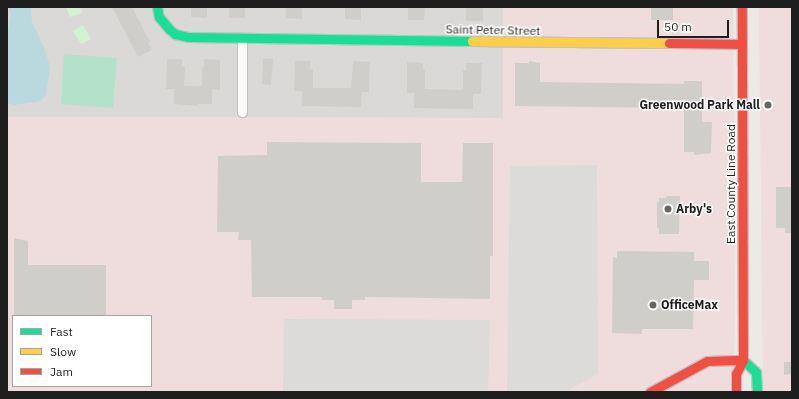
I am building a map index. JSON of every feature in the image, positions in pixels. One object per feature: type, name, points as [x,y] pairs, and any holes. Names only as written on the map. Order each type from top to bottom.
[{"type":"street","name":"Saint Peter Street","points":[[157,7],[160,17],[167,27],[175,34],[185,37],[742,44]]},
{"type":"street","name":"East County Line Road","points":[[736,392],[736,374],[743,360],[742,7]]},
{"type":"street","points":[[242,38],[242,112]]},
{"type":"street","points":[[650,392],[707,361],[743,360],[756,372],[757,392]]},
{"type":"shaded area","points":[[7,7],[503,7],[503,118],[7,117]]},
{"type":"shaded area","points":[[503,7],[733,7],[735,329],[732,392],[7,392],[7,117],[503,118]]},
{"type":"shaded area","points":[[759,7],[792,7],[792,392],[763,392]]},
{"type":"shaded area","points":[[597,165],[598,374],[565,392],[507,392],[510,166]]},
{"type":"shaded area","points":[[284,319],[490,320],[488,392],[283,392]]},
{"type":"green space","points":[[66,7],[80,7],[82,13],[70,17]]},
{"type":"green space","points":[[83,25],[91,39],[81,44],[73,31]]},
{"type":"green space","points":[[64,54],[117,58],[113,108],[61,104]]},
{"type":"water","points":[[8,7],[31,7],[32,22],[46,52],[50,68],[46,95],[40,101],[14,105],[7,103],[7,34],[11,14]]},
{"type":"building","points":[[112,7],[132,7],[150,42],[148,43],[152,50],[138,57]]},
{"type":"building","points":[[191,7],[207,7],[207,18],[191,17]]},
{"type":"building","points":[[229,7],[245,7],[245,18],[229,18]]},
{"type":"building","points":[[286,7],[302,7],[302,19],[286,18]]},
{"type":"building","points":[[345,7],[361,7],[361,20],[345,19]]},
{"type":"building","points":[[408,7],[425,7],[424,20],[408,20]]},
{"type":"building","points":[[466,7],[483,7],[483,21],[466,21]]},
{"type":"building","points":[[651,7],[673,7],[673,20],[651,20]]},
{"type":"building","points":[[263,58],[273,59],[271,85],[262,84]]},
{"type":"building","points":[[167,59],[182,59],[182,66],[185,67],[184,86],[202,86],[202,67],[204,67],[204,59],[220,60],[220,90],[212,89],[212,104],[198,104],[198,106],[174,104],[174,89],[166,89]]},
{"type":"building","points":[[295,61],[310,61],[310,69],[313,69],[313,88],[351,88],[353,61],[370,62],[369,92],[362,92],[361,107],[302,106],[302,91],[294,91]]},
{"type":"building","points":[[529,61],[540,63],[540,82],[684,84],[684,81],[702,81],[702,122],[712,122],[711,153],[694,155],[694,152],[684,152],[684,110],[678,108],[515,106],[515,63],[529,63]]},
{"type":"building","points":[[407,62],[423,63],[423,70],[425,70],[425,89],[463,90],[463,70],[466,71],[466,63],[482,63],[481,94],[473,94],[473,109],[414,108],[414,93],[407,93]]},
{"type":"building","points":[[267,142],[421,143],[421,182],[462,182],[463,143],[493,143],[493,256],[490,256],[490,299],[365,297],[365,300],[352,300],[352,309],[334,309],[334,300],[322,300],[322,297],[252,297],[251,240],[238,240],[239,232],[217,232],[218,156],[267,155]]},
{"type":"building","points":[[776,187],[792,187],[792,233],[785,233],[785,228],[776,228]]},
{"type":"building","name":"Arby's","points":[[666,196],[680,196],[679,234],[659,234],[659,228],[657,228],[657,202],[659,202],[659,198],[667,198]]},
{"type":"building","points":[[14,238],[28,241],[28,265],[106,265],[106,315],[14,315]]},
{"type":"building","name":"OfficeMax","points":[[617,251],[694,252],[694,261],[709,261],[709,280],[694,280],[693,329],[642,329],[642,334],[612,333],[613,257],[617,258]]},
{"type":"building","points":[[784,362],[792,362],[792,374],[784,375]]},
{"type":"traffic: fast","points":[[157,7],[159,17],[169,29],[175,34],[188,37],[472,41]]},
{"type":"traffic: fast","points":[[743,360],[756,372],[757,392]]},
{"type":"traffic: slow","points":[[472,41],[669,43]]},
{"type":"traffic: jam","points":[[736,392],[736,374],[743,360],[742,7]]},
{"type":"traffic: jam","points":[[669,43],[742,44]]},
{"type":"traffic: jam","points":[[650,392],[707,361],[743,360]]},
{"type":"place","name":"Greenwood Park Mall","points":[[768,105]]},
{"type":"place","name":"Arby's","points":[[668,209]]},
{"type":"place","name":"OfficeMax","points":[[653,305]]}]
